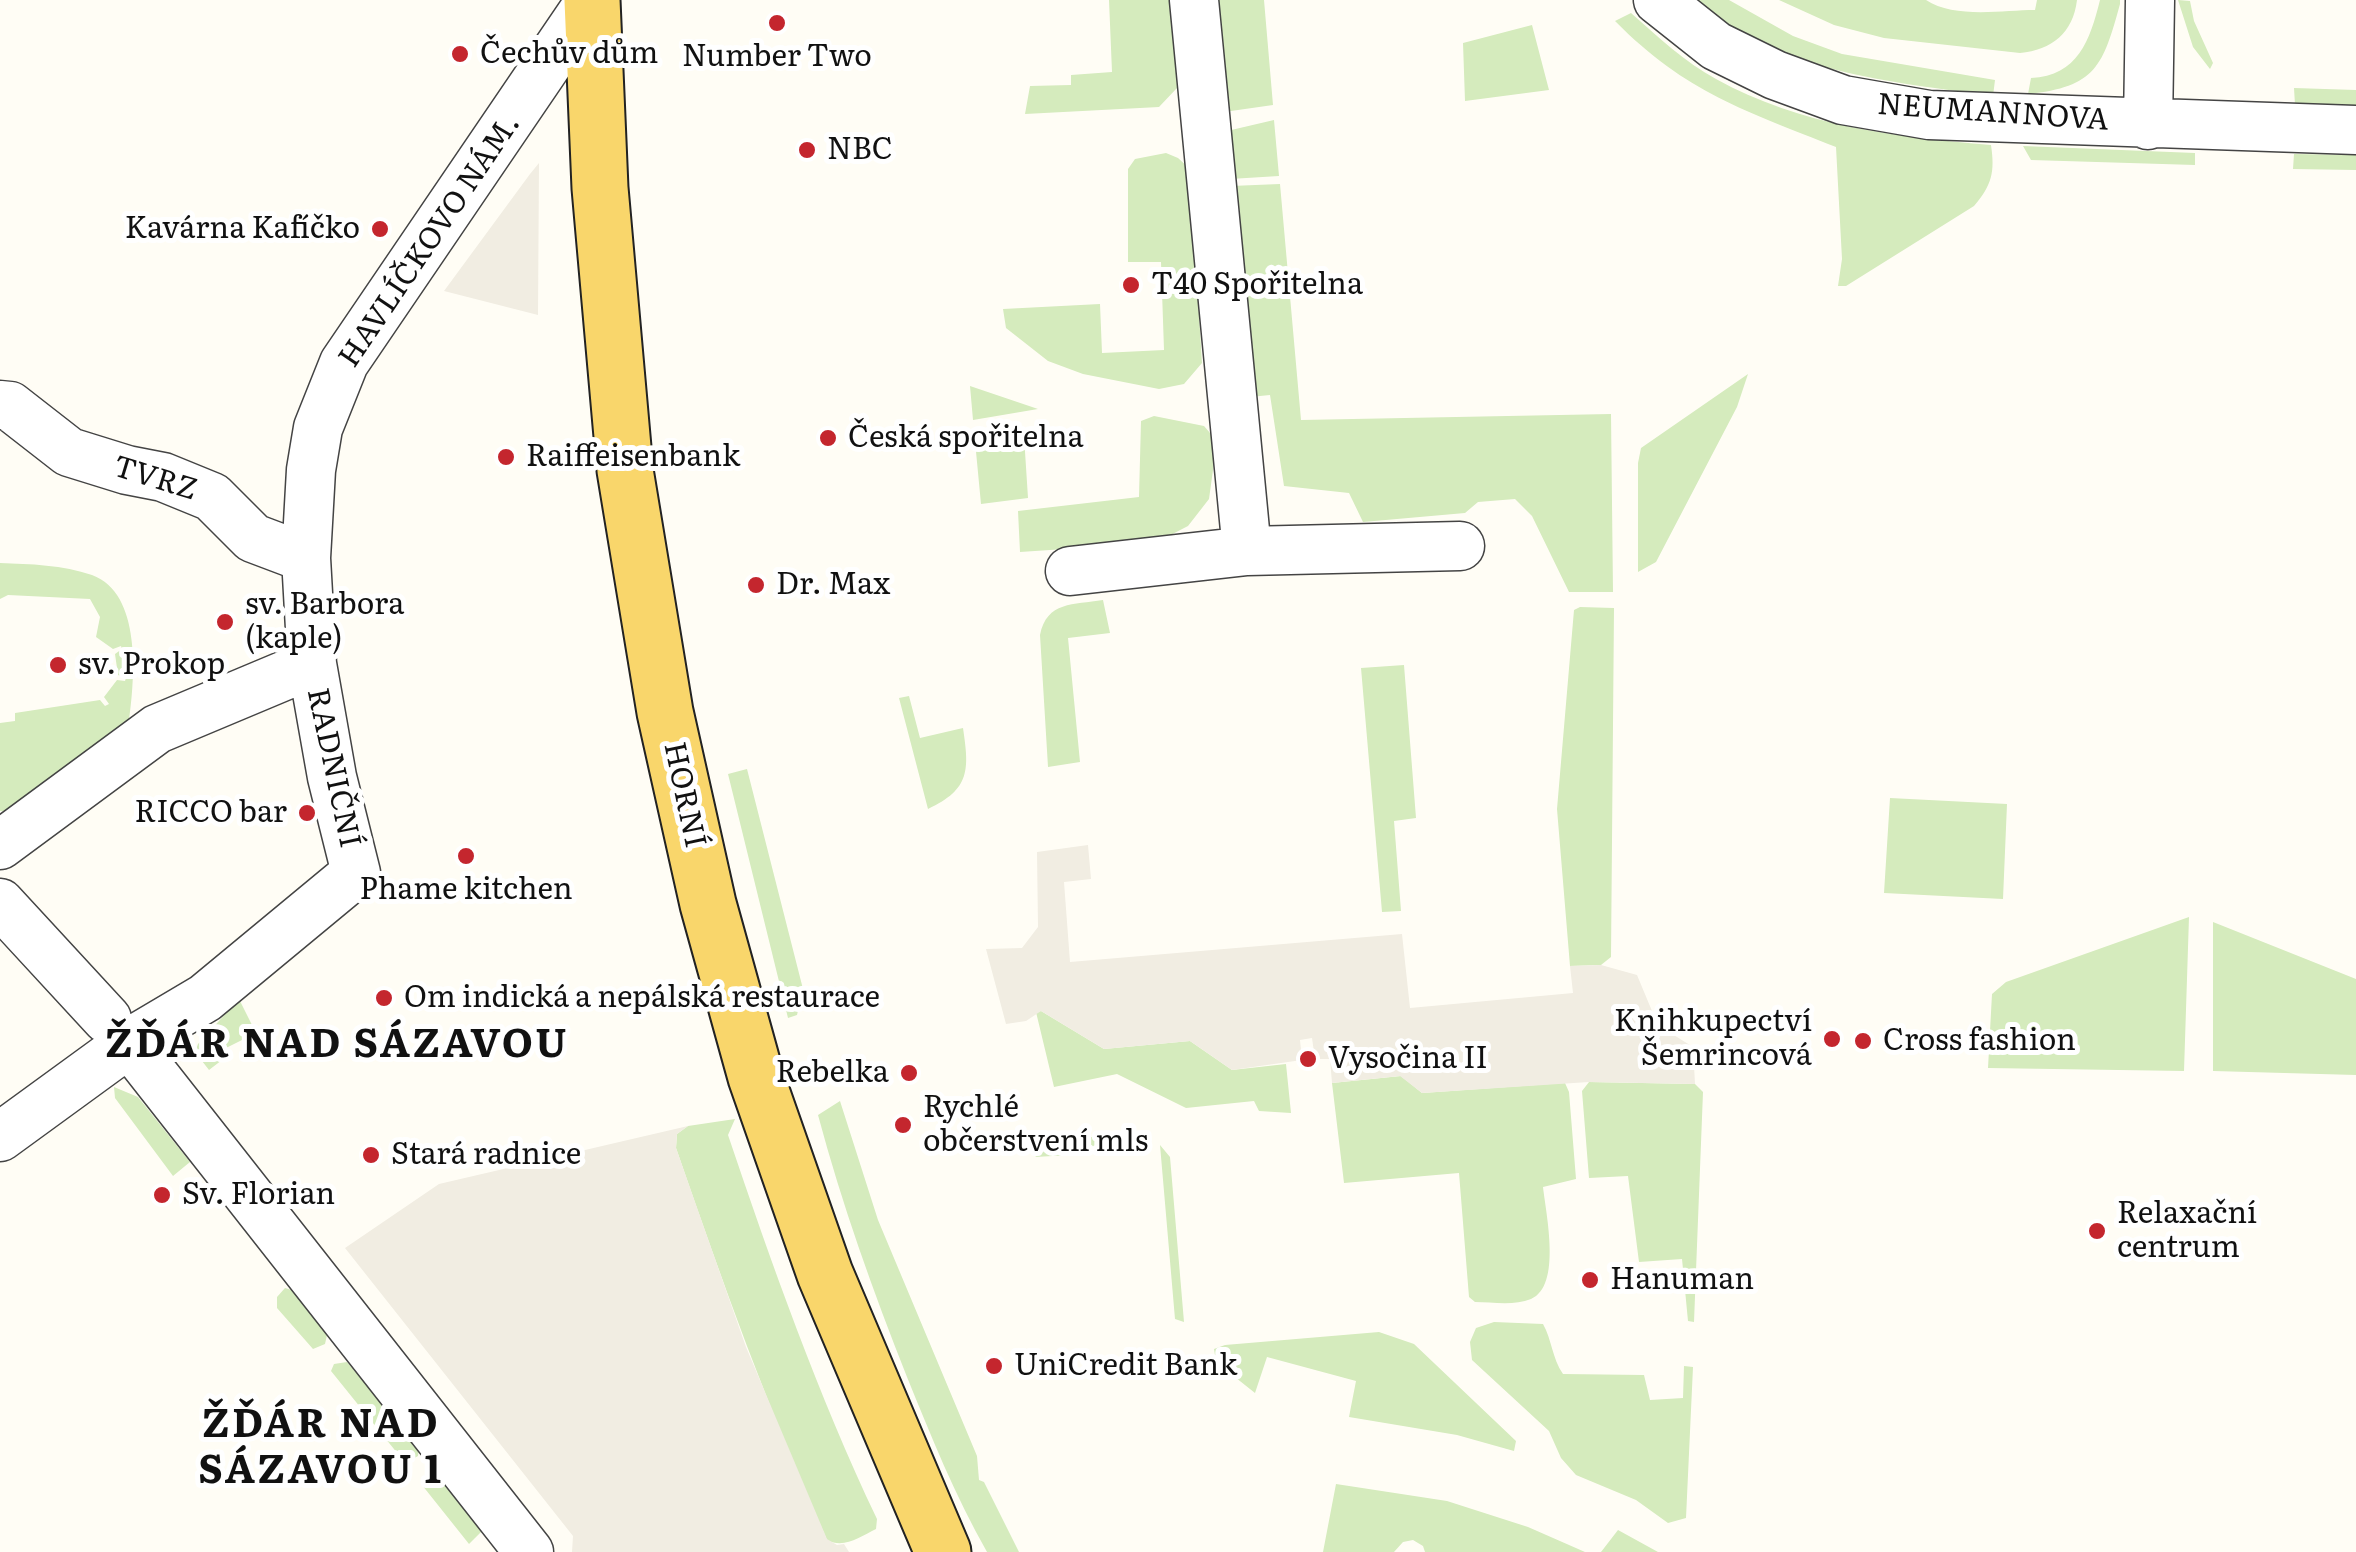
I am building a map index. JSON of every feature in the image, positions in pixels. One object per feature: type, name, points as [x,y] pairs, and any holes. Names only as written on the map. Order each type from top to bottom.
[{"type":"main road","name":"HORNÍ","points":[[592,0],[600,188],[625,470],[666,712],[708,904],[756,1077],[825,1274],[943,1552]]},
{"type":"street","name":"HAVLÍČKOVO NÁM.","points":[[306,558],[308,500],[318,428],[344,363],[592,0]]},
{"type":"street","points":[[1194,0],[1247,551]]},
{"type":"street","name":"NEUMANNOVA","points":[[1658,0],[1716,46],[1775,75],[1843,100],[1928,115],[2356,130]]},
{"type":"street","points":[[2148,124],[2150,0]]},
{"type":"street","name":"TVRZ","points":[[0,405],[10,406],[69,452],[127,470],[163,476],[212,496],[253,538],[306,558]]},
{"type":"street","points":[[1070,571],[1247,551],[1460,546]]},
{"type":"street","name":"RADNIČNÍ","points":[[118,1032],[204,998],[356,873],[332,777],[312,664],[306,558]]},
{"type":"street","points":[[0,846],[157,729],[312,664]]},
{"type":"street","points":[[0,902],[118,1032],[529,1552]]},
{"type":"street","points":[[0,1137],[118,1032]]},
{"type":"green space","points":[[1109,0],[1173,0],[1177,88],[1159,107],[1025,114],[1030,86],[1071,85],[1071,75],[1112,72]]},
{"type":"green space","points":[[1214,0],[1264,0],[1273,105],[1224,112]]},
{"type":"green space","points":[[1696,0],[1729,0],[1793,36],[1842,54],[1995,80],[1993,96],[1875,78],[1797,58],[1727,24]]},
{"type":"green space","points":[[1779,0],[1926,0],[1950,10],[1979,12],[2035,10],[2037,0],[2077,0],[2071,22],[2059,38],[2042,48],[2020,53],[1884,38],[1834,25]]},
{"type":"green space","points":[[2100,0],[2120,0],[2120,4],[2108,43],[2093,70],[2069,86],[2028,94],[2031,78],[2060,71],[2079,53],[2092,29]]},
{"type":"green space","points":[[2178,0],[2190,1],[2194,21],[2213,63],[2210,69],[2193,47]]},
{"type":"green space","points":[[1631,13],[1705,72],[1781,108],[1850,127],[1991,145],[1993,163],[1988,185],[1974,206],[1846,286],[1838,286],[1842,259],[1836,147],[1718,98],[1692,83],[1641,46],[1615,21]]},
{"type":"green space","points":[[1532,25],[1549,90],[1465,101],[1463,43]]},
{"type":"green space","points":[[2294,88],[2356,90],[2356,106],[2295,105]]},
{"type":"green space","points":[[1274,120],[1279,176],[1230,179],[1227,131]]},
{"type":"green space","points":[[2023,146],[2195,153],[2195,165],[2031,160]]},
{"type":"green space","points":[[1166,153],[1190,169],[1202,363],[1184,384],[1159,389],[1083,374],[1048,361],[1006,328],[1003,309],[1100,304],[1102,353],[1164,350],[1161,262],[1128,262],[1128,169],[1135,159]]},
{"type":"green space","points":[[2294,154],[2356,155],[2356,170],[2293,169]]},
{"type":"green space","points":[[1280,184],[1301,420],[1611,414],[1613,592],[1569,592],[1532,516],[1515,499],[1478,502],[1465,513],[1363,522],[1349,493],[1284,486],[1270,395],[1250,397],[1231,186]]},
{"type":"green space","points":[[1748,374],[1737,407],[1656,562],[1638,572],[1641,448]]},
{"type":"green space","points":[[970,386],[1038,409],[973,420]]},
{"type":"green space","points":[[1154,416],[1204,426],[1217,441],[1209,499],[1188,526],[1155,543],[1020,552],[1018,511],[1139,497],[1141,421]]},
{"type":"green space","points":[[1024,436],[1028,498],[981,504],[975,441]]},
{"type":"green space","points":[[0,563],[70,569],[92,575],[108,585],[120,599],[127,618],[133,661],[129,721],[7,812],[0,811],[0,723],[15,721],[15,713],[100,700],[105,706],[109,704],[104,697],[117,680],[126,678],[118,675],[115,654],[121,646],[113,649],[96,637],[100,617],[90,599],[8,595],[0,599]]},
{"type":"green space","points":[[1103,600],[1110,633],[1068,638],[1080,762],[1048,767],[1040,635],[1043,624],[1055,610]]},
{"type":"green space","points":[[1614,608],[1611,957],[1601,965],[1570,966],[1557,809],[1574,610]]},
{"type":"green space","points":[[1404,665],[1416,818],[1394,821],[1401,911],[1382,912],[1361,668]]},
{"type":"green space","points":[[909,696],[920,738],[963,728],[964,776],[952,794],[928,809],[899,698]]},
{"type":"green space","points":[[747,769],[803,989],[797,1015],[788,1018],[728,774]]},
{"type":"green space","points":[[1890,798],[2007,804],[2003,899],[1884,893]]},
{"type":"green space","points":[[2189,917],[2184,1071],[1988,1068],[1992,994],[2006,982]]},
{"type":"green space","points":[[2213,922],[2356,979],[2356,1075],[2213,1071]]},
{"type":"green space","points":[[239,999],[256,1033],[222,1050],[222,1060],[209,1070],[195,1052],[198,1044]]},
{"type":"green space","points":[[1041,1011],[1104,1049],[1190,1041],[1232,1070],[1286,1064],[1291,1113],[1259,1111],[1254,1101],[1186,1108],[1117,1074],[1054,1087],[1036,1012]]},
{"type":"green space","points":[[1401,1076],[1422,1093],[1565,1083],[1576,1179],[1543,1187],[1549,1265],[1541,1292],[1531,1299],[1496,1303],[1475,1302],[1469,1297],[1459,1173],[1344,1183],[1332,1083]]},
{"type":"green space","points":[[1589,1082],[1695,1084],[1703,1092],[1694,1322],[1688,1321],[1682,1259],[1639,1262],[1628,1176],[1589,1178],[1582,1091]]},
{"type":"green space","points":[[114,1087],[138,1097],[190,1162],[173,1176],[115,1098]]},
{"type":"green space","points":[[840,1101],[878,1220],[977,1456],[979,1480],[984,1482],[1019,1552],[987,1552],[954,1488],[907,1377],[859,1248],[818,1115]]},
{"type":"green space","points":[[735,1119],[728,1135],[762,1232],[816,1377],[877,1519],[876,1529],[846,1543],[827,1540],[806,1492],[747,1346],[676,1148],[677,1134],[688,1126]]},
{"type":"green space","points":[[1106,1134],[1135,1135],[1142,1142],[1140,1151],[1035,1157],[1054,1145]]},
{"type":"green space","points":[[1160,1145],[1170,1157],[1184,1322],[1175,1319]]},
{"type":"green space","points":[[285,1288],[292,1290],[327,1335],[325,1344],[313,1349],[277,1308],[277,1297]]},
{"type":"green space","points":[[1494,1322],[1543,1324],[1563,1374],[1644,1375],[1650,1400],[1683,1398],[1684,1366],[1693,1367],[1686,1518],[1668,1523],[1636,1500],[1576,1475],[1561,1458],[1549,1431],[1472,1360],[1470,1342],[1476,1328]]},
{"type":"green space","points":[[1379,1332],[1414,1344],[1516,1441],[1514,1451],[1457,1435],[1349,1417],[1356,1381],[1267,1357],[1255,1393],[1216,1362],[1214,1349]]},
{"type":"green space","points":[[347,1362],[419,1447],[418,1456],[409,1461],[402,1459],[331,1371],[334,1364]]},
{"type":"green space","points":[[430,1480],[444,1483],[483,1530],[469,1544],[422,1485]]},
{"type":"green space","points":[[1336,1484],[1447,1501],[1528,1527],[1585,1552],[1425,1552],[1413,1540],[1403,1542],[1394,1552],[1323,1552]]},
{"type":"green space","points":[[1618,1530],[1658,1552],[1601,1552]]},
{"type":"shaded area","points":[[539,163],[538,315],[444,291],[530,174]]},
{"type":"shaded area","points":[[1088,845],[1091,879],[1064,882],[1070,962],[1402,934],[1410,1008],[1573,993],[1570,966],[1601,965],[1637,975],[1652,1011],[1669,1032],[1693,1047],[1695,1084],[1589,1082],[1422,1093],[1400,1076],[1332,1083],[1330,1059],[1315,1059],[1312,1038],[1300,1040],[1302,1060],[1232,1070],[1190,1041],[1104,1049],[1041,1011],[1026,1021],[1006,1024],[986,949],[1022,948],[1038,927],[1037,852]]},
{"type":"shaded area","points":[[688,1126],[677,1134],[676,1148],[746,1347],[827,1539],[844,1544],[849,1552],[572,1552],[573,1536],[345,1248],[439,1184]]},
{"type":"place","name":"Number Two","points":[[777,23]]},
{"type":"place","name":"Čechův dům","points":[[460,54]]},
{"type":"place","name":"NBC","points":[[807,150]]},
{"type":"place","name":"Kavárna Kafíčko","points":[[380,229]]},
{"type":"place","name":"T40 Spořitelna","points":[[1131,285]]},
{"type":"place","name":"Česká spořitelna","points":[[828,438]]},
{"type":"place","name":"Raiffeisenbank","points":[[506,457]]},
{"type":"place","name":"Dr. Max","points":[[756,585]]},
{"type":"place","name":"sv. Barbora (kaple)","points":[[225,622]]},
{"type":"place","name":"sv. Prokop","points":[[58,665]]},
{"type":"place","name":"RICCO bar","points":[[307,813]]},
{"type":"place","name":"Phame kitchen","points":[[466,856]]},
{"type":"place","name":"Om indická a nepálská restaurace","points":[[384,998]]},
{"type":"place","name":"Knihkupectví Šemrincová","points":[[1832,1039]]},
{"type":"place","name":"Cross fashion","points":[[1863,1041]]},
{"type":"place","name":"Vysočina II","points":[[1308,1059]]},
{"type":"place","name":"Rebelka","points":[[909,1073]]},
{"type":"place","name":"Rychlé občerstvení mls","points":[[903,1125]]},
{"type":"place","name":"Stará radnice","points":[[371,1155]]},
{"type":"place","name":"Sv. Florian","points":[[162,1195]]},
{"type":"place","name":"Relaxační centrum","points":[[2097,1231]]},
{"type":"place","name":"Hanuman","points":[[1590,1280]]},
{"type":"place","name":"UniCredit Bank","points":[[994,1366]]},
{"type":"district","name":"ŽĎÁR NAD SÁZAVOU","points":[[337,1045]]},
{"type":"district","name":"ŽĎÁR NAD SÁZAVOU 1","points":[[321,1448]]}]
